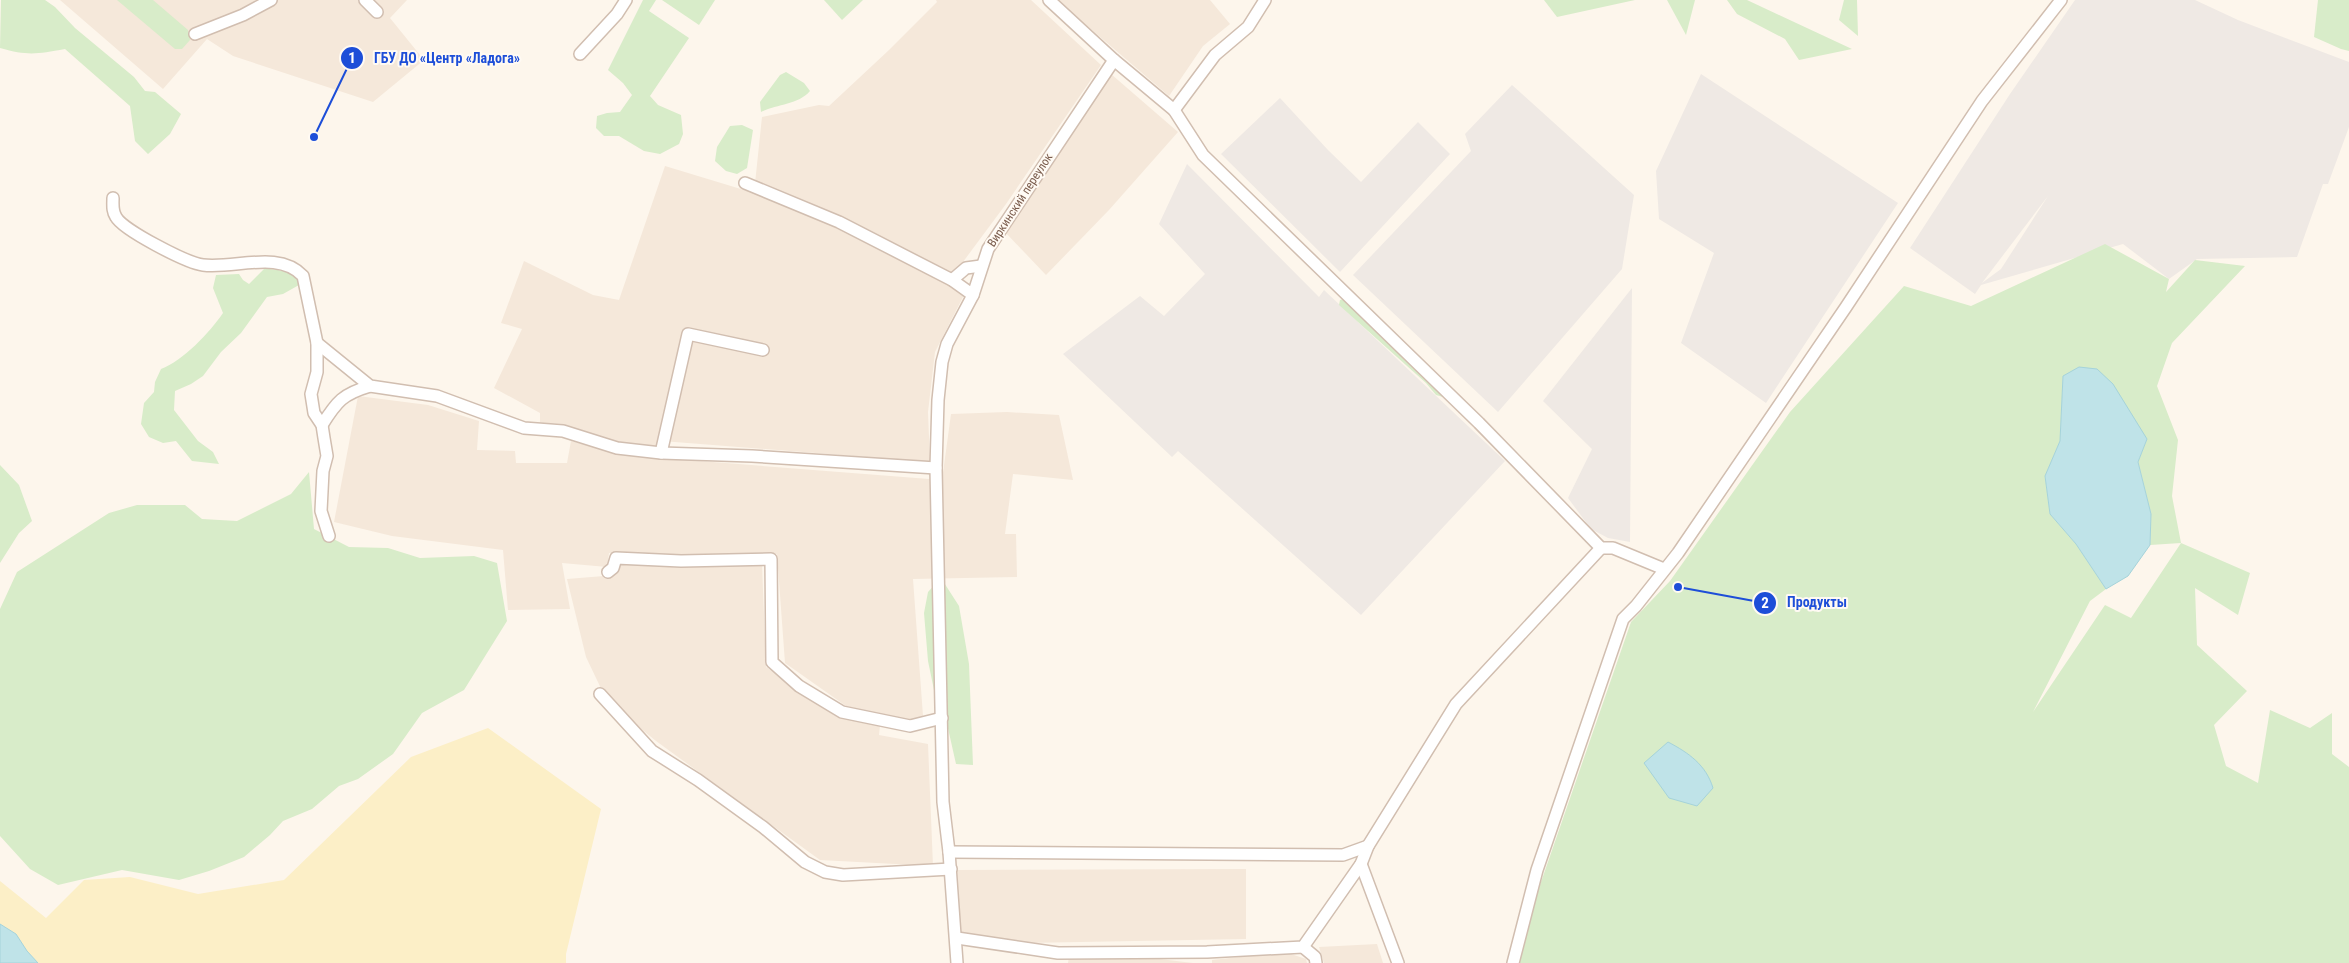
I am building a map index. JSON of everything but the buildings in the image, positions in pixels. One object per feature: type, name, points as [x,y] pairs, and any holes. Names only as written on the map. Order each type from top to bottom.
[{"type":"street","points":[[195,34],[243,15],[270,0]]},
{"type":"street","points":[[365,0],[377,12]]},
{"type":"street","points":[[580,54],[617,14],[626,0]]},
{"type":"street","points":[[1049,0],[1114,60],[1174,110],[1203,155],[1480,423],[1600,548],[1613,548],[1664,569]]},
{"type":"street","points":[[1174,110],[1215,55],[1248,27],[1265,0]]},
{"type":"street","points":[[1513,963],[1537,870],[1623,618],[1636,606],[1678,553],[1846,307],[1982,101],[2061,0]]},
{"type":"street","name":"Виркинский переулок","points":[[957,963],[957,938],[950,852],[943,802],[936,468],[938,400],[942,362],[947,344],[973,295],[988,249],[1003,223],[1114,60]]},
{"type":"street","points":[[746,183],[839,222],[952,280],[973,295]]},
{"type":"street","points":[[112,198],[113,209],[120,223],[188,261],[204,265],[225,266],[273,262],[288,264],[303,276],[317,343],[317,372],[311,394],[314,413],[322,425],[326,456],[322,471],[321,511],[329,536]]},
{"type":"street","points":[[952,280],[966,268],[981,266]]},
{"type":"street","points":[[661,453],[688,334],[763,350]]},
{"type":"street","points":[[317,343],[370,386]]},
{"type":"street","points":[[322,425],[335,404],[349,392],[370,386],[437,396],[524,428],[563,431],[617,448],[661,453],[752,456],[936,468]]},
{"type":"street","points":[[957,938],[1059,958],[1208,957],[1304,947],[1361,864],[1368,846],[1456,704],[1600,548]]},
{"type":"street","points":[[608,572],[613,568],[616,558],[681,561],[771,559],[772,662],[800,686],[842,712],[910,726],[942,718]]},
{"type":"street","points":[[600,694],[652,751],[763,827],[805,862],[825,872],[843,875],[950,869]]},
{"type":"street","points":[[950,852],[1343,855],[1368,846]]},
{"type":"street","points":[[1361,864],[1398,963]]},
{"type":"street","points":[[1304,947],[1314,957],[1316,963]]},
{"type":"shaded area","points":[[60,0],[407,0],[390,18],[424,60],[373,102],[233,56],[207,39],[163,89]]},
{"type":"shaded area","points":[[936,0],[1031,0],[1101,65],[1006,204],[960,266],[951,272],[949,284],[964,295],[935,352],[928,412],[930,462],[662,441],[659,451],[615,443],[563,424],[540,423],[540,413],[494,388],[522,329],[501,323],[524,261],[593,295],[619,300],[665,166],[754,193],[762,117],[819,105],[829,106],[889,50],[937,2]]},
{"type":"shaded area","points":[[1057,0],[1210,0],[1230,24],[1203,46],[1169,96]]},
{"type":"shaded area","points":[[2075,0],[2195,0],[2238,20],[2349,62],[2349,127],[2328,184],[2323,184],[2297,257],[2197,259],[2169,279],[2123,244],[1981,285],[1975,294],[1910,248],[2010,94]],"holes":[[[2048,196],[2001,269],[1982,283]]]},
{"type":"shaded area","points":[[1111,74],[1178,132],[1109,210],[1046,275],[1005,232]]},
{"type":"shaded area","points":[[1701,74],[1898,203],[1766,403],[1681,343],[1714,253],[1659,219],[1656,171]]},
{"type":"shaded area","points":[[1512,85],[1634,195],[1622,269],[1498,412],[1353,275],[1471,151],[1465,134]]},
{"type":"shaded area","points":[[1280,98],[1328,150],[1361,182],[1418,122],[1450,154],[1340,272],[1221,154]]},
{"type":"shaded area","points":[[1187,164],[1319,297],[1324,290],[1505,461],[1361,615],[1178,451],[1172,457],[1063,354],[1140,296],[1164,316],[1205,274],[1159,224]]},
{"type":"shaded area","points":[[1632,288],[1630,542],[1608,538],[1591,529],[1568,498],[1592,449],[1543,401]]},
{"type":"shaded area","points":[[358,396],[428,405],[479,421],[477,450],[515,451],[516,463],[567,463],[571,441],[623,455],[942,480],[951,414],[1007,412],[1059,415],[1073,480],[1013,474],[1005,534],[1016,534],[1017,577],[913,579],[923,716],[909,721],[846,706],[785,663],[777,554],[702,556],[609,553],[607,567],[562,563],[570,609],[508,610],[503,550],[392,536],[334,522]]},
{"type":"shaded area","points":[[616,563],[690,567],[762,564],[766,667],[837,717],[880,725],[879,735],[928,744],[933,866],[820,860],[656,741],[607,701],[586,657],[567,579],[616,575]]},
{"type":"shaded area","points":[[1246,869],[1246,939],[1025,943],[960,935],[956,870]]},
{"type":"shaded area","points":[[1377,944],[1383,963],[1324,963],[1319,947]]},
{"type":"shaded area","points":[[1285,952],[1306,959],[1307,963],[1212,963],[1212,960]]},
{"type":"shaded area","points":[[1069,956],[1143,957],[1193,963],[1068,963]]},
{"type":"green space","points":[[1,0],[45,0],[55,7],[75,28],[134,77],[145,91],[155,92],[181,114],[170,134],[148,154],[135,141],[130,106],[65,49],[32,53],[0,48]]},
{"type":"green space","points":[[117,0],[153,0],[188,30],[190,40],[182,49],[175,49]]},
{"type":"green space","points":[[643,0],[656,0],[649,11],[689,38],[650,96],[658,105],[681,115],[683,134],[679,144],[660,154],[644,151],[619,136],[604,136],[596,128],[597,116],[620,112],[632,95],[623,83],[608,70]]},
{"type":"green space","points":[[662,0],[715,0],[699,25]]},
{"type":"green space","points":[[824,0],[863,0],[842,20]]},
{"type":"green space","points":[[1544,0],[1635,0],[1557,17]]},
{"type":"green space","points":[[1667,0],[1695,0],[1686,35]]},
{"type":"green space","points":[[1727,0],[1747,0],[1852,49],[1799,60],[1785,39],[1737,14]]},
{"type":"green space","points":[[1844,0],[1857,0],[1858,36],[1839,20]]},
{"type":"green space","points":[[2318,0],[2349,0],[2349,51],[2314,37]]},
{"type":"green space","points":[[786,72],[804,83],[810,91],[793,102],[761,112],[760,102],[780,75]]},
{"type":"green space","points":[[742,125],[753,130],[747,168],[737,174],[726,171],[715,161],[717,147],[730,126]]},
{"type":"green space","points":[[2105,244],[2169,279],[2166,292],[2195,260],[2245,266],[2172,343],[2157,386],[2178,440],[2172,496],[2181,543],[2250,573],[2238,615],[2195,588],[2197,645],[2247,691],[2214,725],[2226,766],[2258,783],[2270,710],[2310,728],[2332,713],[2332,754],[2349,767],[2349,963],[1513,963],[1631,622],[1670,581],[1790,412],[1904,286],[1971,306]],"holes":[[[2063,376],[2147,439],[2138,462],[2151,514],[2150,545],[2181,543],[2131,618],[2105,605],[2033,712],[2090,601],[2106,589],[2076,544],[2050,514],[2045,476],[2060,441]]]},
{"type":"green space","points":[[264,269],[287,272],[299,279],[299,285],[283,294],[267,297],[241,333],[221,352],[203,376],[175,391],[174,410],[198,441],[213,452],[219,464],[192,461],[176,441],[163,443],[149,437],[141,424],[144,403],[154,392],[155,382],[161,369],[187,353],[211,329],[223,313],[213,288],[216,275],[239,274],[249,284]]},
{"type":"green space","points":[[1346,298],[1445,392],[1443,397],[1436,395],[1426,383],[1339,305],[1340,300]]},
{"type":"green space","points":[[0,465],[19,485],[32,521],[19,533],[0,563]]},
{"type":"green space","points":[[309,472],[314,529],[349,547],[388,548],[420,558],[474,556],[497,563],[507,621],[464,690],[422,713],[393,754],[358,779],[339,786],[312,809],[283,821],[244,857],[209,871],[179,880],[122,870],[58,885],[30,869],[0,836],[0,609],[17,572],[109,513],[137,505],[185,505],[202,519],[237,521],[291,494]]},
{"type":"green space","points":[[941,578],[959,606],[969,664],[973,765],[956,764],[943,706],[934,690],[928,661],[924,613],[928,592]]},
{"type":"sand","points":[[488,728],[601,809],[566,954],[566,963],[38,963],[27,951],[16,934],[0,924],[0,881],[46,918],[84,880],[130,877],[198,894],[284,880],[411,757]]},
{"type":"water","points":[[2079,367],[2097,369],[2113,384],[2147,439],[2138,462],[2151,514],[2150,545],[2128,576],[2106,589],[2076,544],[2050,514],[2045,476],[2060,441],[2063,376]]},
{"type":"water","points":[[1668,742],[1696,760],[1710,780],[1713,788],[1697,806],[1669,798],[1644,763]]},
{"type":"water","points":[[0,924],[16,934],[27,951],[38,963],[0,963]]},
{"type":"place","name":"ГБУ ДО «Центр «Ладога»","points":[[314,137]]},
{"type":"place","name":"Продукты","points":[[1678,587]]}]
